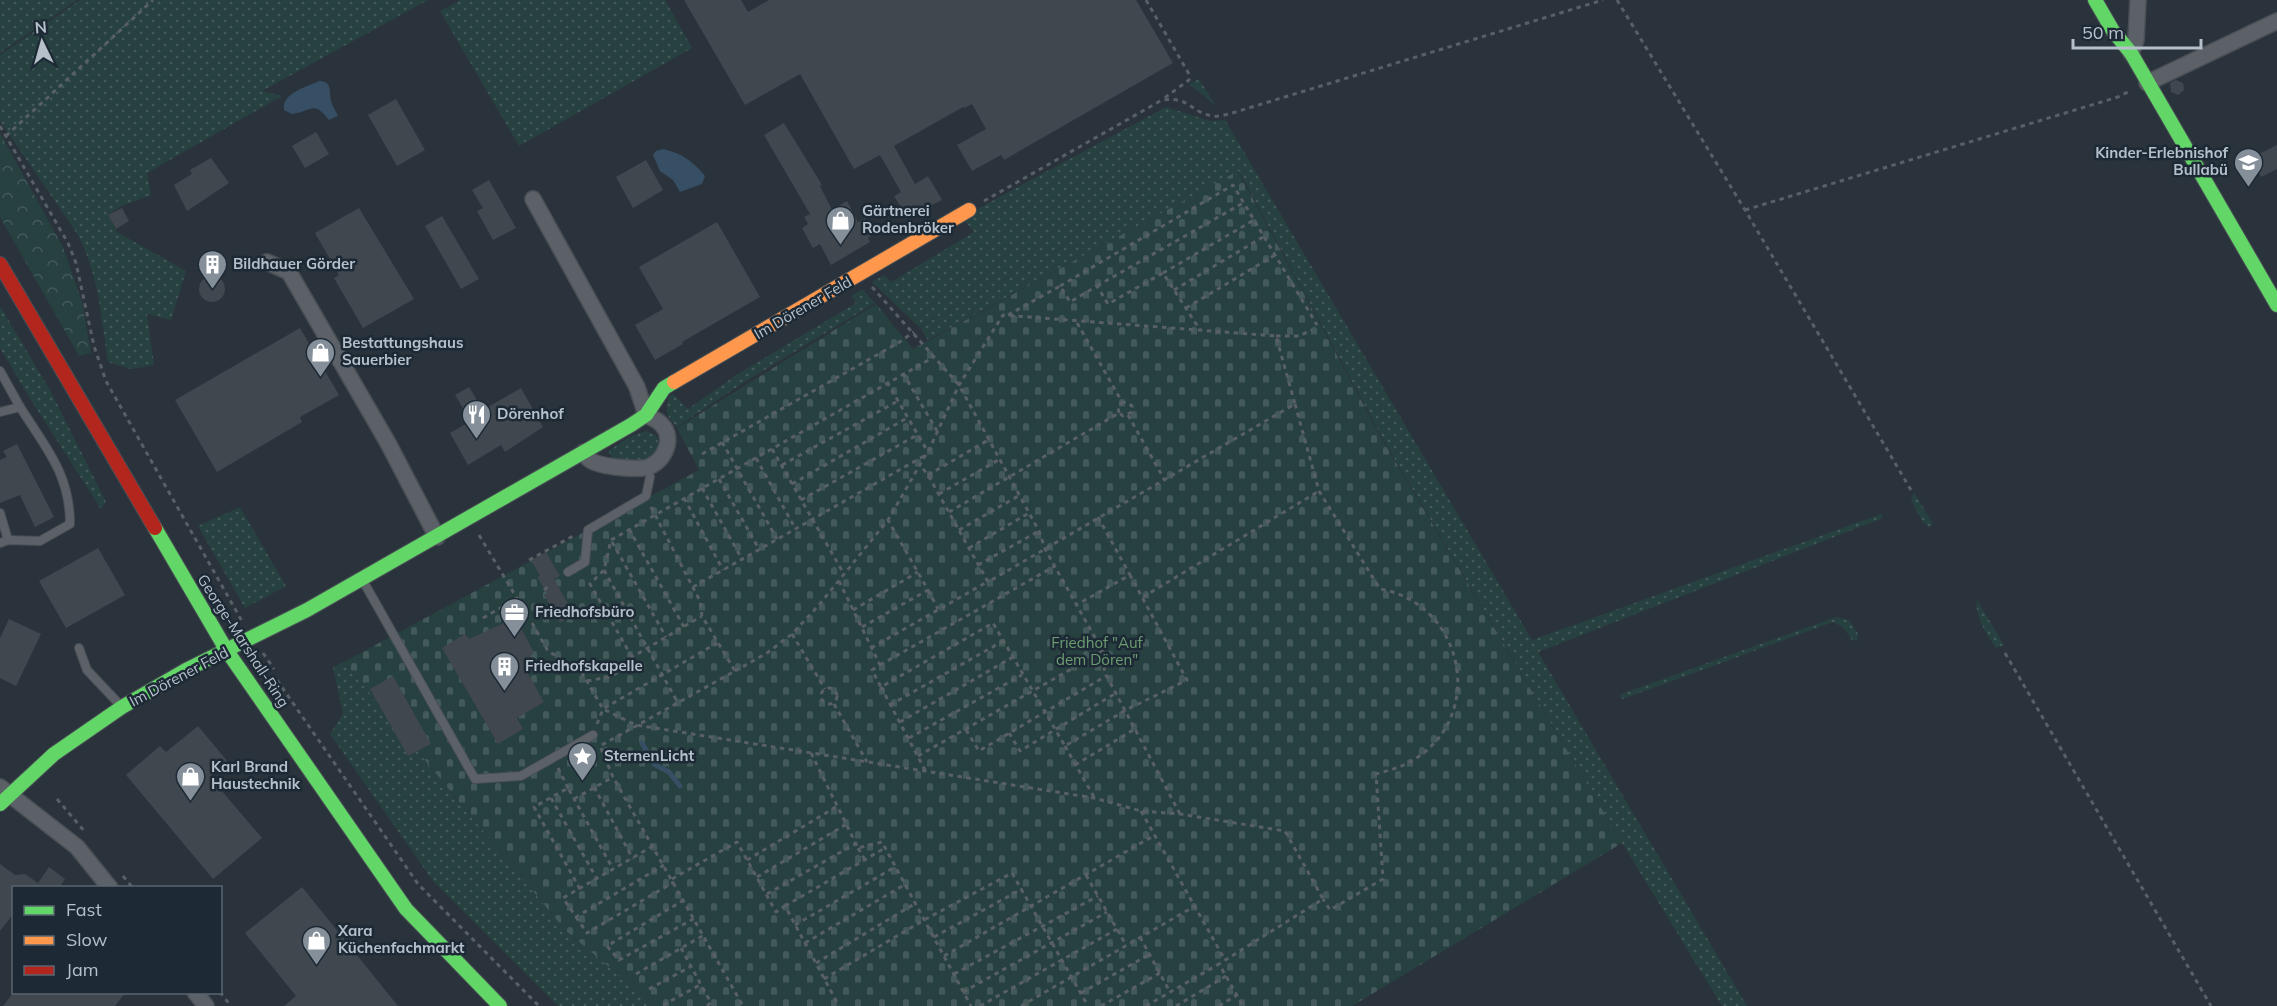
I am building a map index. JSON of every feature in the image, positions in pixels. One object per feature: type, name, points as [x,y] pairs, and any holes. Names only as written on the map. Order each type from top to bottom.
[{"type":"street","points":[[2095,0],[2113,31],[2131,53],[2277,305]]},
{"type":"street","points":[[2131,53],[2136,40],[2138,0]]},
{"type":"street","points":[[2147,83],[2277,21]]},
{"type":"street","points":[[533,199],[637,387],[646,415],[660,423],[667,435],[668,444],[662,456],[650,467],[624,469],[590,460],[585,453]]},
{"type":"street","name":"Im Dörener Feld","points":[[3,795],[54,754],[122,707],[186,670],[307,609],[585,453],[646,415],[664,388],[969,210]]},
{"type":"street","points":[[267,262],[289,272],[388,443],[437,537]]},
{"type":"street","name":"George-Marshall-Ring","points":[[0,264],[227,651],[406,909],[500,1006]]},
{"type":"street","points":[[3,795],[77,847],[108,886]]},
{"type":"street","points":[[196,994],[206,1006]]},
{"type":"lane","points":[[0,371],[62,474],[70,503],[71,528],[40,541],[4,542],[0,513]]},
{"type":"lane","points":[[0,412],[20,407]]},
{"type":"lane","points":[[568,572],[585,562],[588,530],[646,496],[650,477]]},
{"type":"lane","points":[[361,578],[475,779],[521,776],[593,735]]},
{"type":"lane","points":[[79,648],[87,670],[122,707]]},
{"type":"path","points":[[6,136],[153,0]]},
{"type":"path","points":[[969,210],[1162,100],[1189,80],[1189,74],[1146,0]]},
{"type":"path","points":[[1162,100],[1182,100],[1201,112],[1215,117],[1229,114],[1603,0]]},
{"type":"path","points":[[1617,0],[1911,490]]},
{"type":"path","points":[[1745,210],[2118,97],[2147,83]]},
{"type":"path","points":[[0,126],[68,243],[76,263],[94,346],[106,381],[240,618]]},
{"type":"path","points":[[743,1006],[613,777],[600,746],[767,653],[792,634],[839,581],[888,520],[926,454],[959,385],[1003,315],[1006,316],[1060,286],[1233,185],[1317,325]]},
{"type":"path","points":[[1060,286],[1070,302],[1243,203]]},
{"type":"path","points":[[1097,286],[1108,304],[1254,220]]},
{"type":"path","points":[[1174,290],[1264,237]]},
{"type":"path","points":[[1186,309],[1275,255]]},
{"type":"path","points":[[1163,273],[1200,330]]},
{"type":"path","points":[[861,274],[959,385],[1039,531],[1045,549],[1103,651],[1106,657],[1104,671],[1180,814]]},
{"type":"path","points":[[1006,316],[1276,336],[1299,336],[1312,330]]},
{"type":"path","points":[[1076,321],[1122,402]]},
{"type":"path","points":[[702,454],[914,332]]},
{"type":"path","points":[[532,622],[548,651],[581,671],[603,709],[636,725],[1095,798],[1141,811],[1180,814],[1285,831],[1330,910],[1383,879],[1376,774],[1405,765],[1431,747],[1441,735],[1454,708],[1458,678],[1452,648],[1436,621],[1413,601],[1380,589],[1319,492],[1276,336]]},
{"type":"path","points":[[586,681],[609,677],[632,664],[632,657],[590,584],[604,570],[611,540],[886,382],[934,357]]},
{"type":"path","points":[[903,373],[937,431]]},
{"type":"path","points":[[886,382],[926,454]]},
{"type":"path","points":[[782,465],[896,402]]},
{"type":"path","points":[[1122,402],[1118,407],[1119,413],[1128,416]]},
{"type":"path","points":[[1122,402],[1132,406],[1132,412],[1128,416]]},
{"type":"path","points":[[871,648],[1295,404]]},
{"type":"path","points":[[949,512],[1119,413]]},
{"type":"path","points":[[1128,416],[1164,480]]},
{"type":"path","points":[[792,484],[907,418]]},
{"type":"path","points":[[801,500],[917,435]]},
{"type":"path","points":[[928,475],[990,439]]},
{"type":"path","points":[[722,442],[777,539]]},
{"type":"path","points":[[772,449],[844,574]]},
{"type":"path","points":[[693,587],[926,454]]},
{"type":"path","points":[[756,458],[795,528]]},
{"type":"path","points":[[939,494],[1000,459]]},
{"type":"path","points":[[920,465],[928,475],[988,582]]},
{"type":"path","points":[[719,479],[759,549]]},
{"type":"path","points":[[702,488],[742,559]]},
{"type":"path","points":[[1143,597],[1319,492]]},
{"type":"path","points":[[959,530],[1020,495]]},
{"type":"path","points":[[684,498],[723,570]]},
{"type":"path","points":[[969,548],[1029,513]]},
{"type":"path","points":[[655,514],[700,601],[702,616],[735,671]]},
{"type":"path","points":[[1065,746],[1126,710],[1187,680],[1098,517]]},
{"type":"path","points":[[888,520],[939,609]]},
{"type":"path","points":[[529,560],[572,536],[588,530]]},
{"type":"path","points":[[629,530],[684,627]]},
{"type":"path","points":[[978,565],[1039,531]]},
{"type":"path","points":[[479,535],[527,615]]},
{"type":"path","points":[[611,540],[666,637]]},
{"type":"path","points":[[926,772],[872,670],[1055,566]]},
{"type":"path","points":[[604,570],[678,703]]},
{"type":"path","points":[[853,610],[918,572]]},
{"type":"path","points":[[1078,604],[1130,575]]},
{"type":"path","points":[[839,581],[880,665]]},
{"type":"path","points":[[544,590],[549,586]]},
{"type":"path","points":[[862,627],[928,590]]},
{"type":"path","points":[[483,618],[518,598]]},
{"type":"path","points":[[632,657],[702,616]]},
{"type":"path","points":[[881,687],[993,623],[1095,798]]},
{"type":"path","points":[[792,634],[825,689]]},
{"type":"path","points":[[890,705],[1003,640]]},
{"type":"path","points":[[593,735],[603,709],[717,643]]},
{"type":"path","points":[[918,756],[1103,651]]},
{"type":"path","points":[[2005,653],[2211,1006]]},
{"type":"path","points":[[900,722],[1013,657]]},
{"type":"path","points":[[909,738],[1023,675]]},
{"type":"path","points":[[966,730],[978,750],[1107,676]]},
{"type":"path","points":[[277,680],[418,884],[539,1006]]},
{"type":"path","points":[[825,689],[829,688],[837,692],[837,701],[834,704]]},
{"type":"path","points":[[825,689],[820,697],[822,701],[829,705],[834,704]]},
{"type":"path","points":[[1009,733],[1020,751],[1116,693]]},
{"type":"path","points":[[834,704],[868,763]]},
{"type":"path","points":[[1075,765],[1135,729]]},
{"type":"path","points":[[811,753],[845,825],[865,860]]},
{"type":"path","points":[[552,758],[613,869]]},
{"type":"path","points":[[574,799],[613,777]]},
{"type":"path","points":[[594,787],[633,858]]},
{"type":"path","points":[[568,788],[534,807],[580,889]]},
{"type":"path","points":[[551,798],[597,879]]},
{"type":"path","points":[[747,860],[836,807]]},
{"type":"path","points":[[1141,811],[1225,960]]},
{"type":"path","points":[[757,877],[845,825]]},
{"type":"path","points":[[944,956],[1155,835]]},
{"type":"path","points":[[652,846],[563,898],[587,933],[737,842],[776,912],[885,848]]},
{"type":"path","points":[[858,848],[882,842],[972,1006]]},
{"type":"path","points":[[767,894],[855,844]]},
{"type":"path","points":[[576,917],[664,865]]},
{"type":"path","points":[[795,925],[896,866]]},
{"type":"path","points":[[824,979],[924,920],[1012,873],[1088,1006]]},
{"type":"path","points":[[1086,875],[1126,945]]},
{"type":"path","points":[[805,943],[905,885]]},
{"type":"path","points":[[934,937],[1023,889]]},
{"type":"path","points":[[954,974],[1098,896]]},
{"type":"path","points":[[1146,1006],[1219,964],[1323,898]]},
{"type":"path","points":[[684,900],[607,946],[619,960],[695,918]]},
{"type":"path","points":[[816,963],[916,903]]},
{"type":"path","points":[[785,906],[838,1006]]},
{"type":"path","points":[[1021,1006],[1195,906]]},
{"type":"path","points":[[963,992],[1107,912]]},
{"type":"path","points":[[980,1006],[1116,929]]},
{"type":"path","points":[[636,974],[704,935]]},
{"type":"path","points":[[1140,937],[1170,992]]},
{"type":"path","points":[[681,948],[711,1003],[706,1006]]},
{"type":"path","points":[[1081,993],[1150,954]]},
{"type":"path","points":[[1219,964],[1243,1006]]},
{"type":"path","points":[[649,989],[690,967]]},
{"type":"path","points":[[1101,1006],[1160,973]]},
{"type":"path","points":[[1176,1006],[1226,976]]},
{"type":"path","points":[[663,1005],[700,985]]},
{"type":"path","points":[[221,994],[231,1006]]},
{"type":"path","points":[[1219,1006],[1237,995]]},
{"type":"green space","points":[[0,0],[77,0],[0,53]]},
{"type":"green space","points":[[80,0],[428,0],[262,91],[282,96],[147,173],[151,195],[121,206],[108,215],[117,232],[186,271],[171,320],[147,314],[154,365],[131,369],[108,362],[95,281],[85,250],[78,235],[0,121],[0,55]]},
{"type":"green space","points":[[461,0],[665,0],[692,48],[519,146],[440,11]]},
{"type":"green space","points":[[1199,79],[1216,106],[1189,84]]},
{"type":"green space","points":[[1166,107],[1210,121],[1225,120],[1532,640],[1881,514],[1883,518],[1538,652],[1747,1006],[1722,1006],[1622,843],[1384,441],[1239,171],[928,340],[920,327],[1106,223],[919,327],[872,282],[884,275],[891,282],[974,232],[962,217]]},
{"type":"green space","points":[[0,133],[63,247],[82,302],[91,353],[79,356],[0,217]]},
{"type":"green space","name":"Friedhof \"Auf dem Dören\"","points":[[1238,171],[1383,441],[1622,843],[1352,1006],[656,1006],[566,931],[344,662],[699,470],[677,428],[876,304],[913,349]]},
{"type":"green space","points":[[862,289],[875,303],[743,383],[677,427],[671,420],[667,413],[667,406],[669,397],[673,394],[688,409],[738,374],[856,303],[851,296]]},
{"type":"green space","points":[[0,306],[51,392],[106,502],[101,509],[0,348]]},
{"type":"green space","points":[[646,431],[656,435],[660,448],[649,460],[627,463],[613,459],[608,451],[631,436]]},
{"type":"green space","points":[[1914,492],[1933,524],[1929,527],[1923,523],[1911,500]]},
{"type":"green space","points":[[240,507],[286,586],[245,608],[198,526]]},
{"type":"green space","points":[[1977,600],[2004,645],[1996,648],[1989,637],[1977,612]]},
{"type":"green space","points":[[1836,617],[1849,620],[1858,634],[1857,641],[1852,640],[1843,627],[1833,622],[1623,699],[1620,697],[1621,694]]},
{"type":"green space","points":[[344,662],[566,931],[656,1006],[558,1006],[433,881],[330,734],[343,714],[333,667]]},
{"type":"water","points":[[319,81],[328,85],[338,116],[329,120],[319,110],[312,108],[292,114],[284,110],[284,104],[291,95]]},
{"type":"water","points":[[663,149],[681,155],[696,166],[705,176],[702,184],[680,192],[673,180],[660,171],[653,155],[656,151]]},
{"type":"building","points":[[684,0],[741,0],[748,12],[769,0],[1136,0],[1173,63],[1004,160],[1001,155],[972,171],[957,145],[986,129],[972,104],[894,146],[915,184],[928,176],[942,200],[907,217],[894,196],[901,192],[880,155],[854,169],[800,74],[745,105]]},
{"type":"building","points":[[2176,80],[2183,83],[2184,90],[2178,95],[2171,92],[2170,83]]},
{"type":"building","points":[[396,99],[425,150],[397,166],[368,115]]},
{"type":"building","points":[[784,123],[822,185],[820,186],[832,210],[847,201],[858,222],[865,218],[874,234],[868,238],[870,242],[831,265],[820,244],[813,248],[802,228],[808,224],[804,217],[810,214],[764,135]]},
{"type":"building","points":[[316,132],[329,154],[305,168],[292,146]]},
{"type":"building","points":[[2277,145],[2277,169],[2261,177],[2251,158]]},
{"type":"building","points":[[211,158],[229,183],[187,211],[174,185],[192,174],[190,170]]},
{"type":"building","points":[[646,160],[663,190],[633,208],[616,177]]},
{"type":"building","points":[[489,180],[516,228],[493,240],[477,211],[483,208],[472,190]]},
{"type":"building","points":[[122,208],[129,221],[116,229],[108,215]]},
{"type":"building","points":[[359,208],[414,299],[363,328],[334,278],[339,275],[315,233]]},
{"type":"building","points":[[442,216],[479,279],[461,289],[425,226]]},
{"type":"building","points":[[717,222],[760,297],[655,360],[635,325],[663,309],[639,267]]},
{"type":"building","name":"Bildhauer Görder","points":[[212,276],[221,280],[225,289],[221,298],[212,302],[203,298],[199,289],[203,280]]},
{"type":"building","points":[[300,328],[339,395],[300,417],[302,422],[217,472],[175,400]]},
{"type":"building","points":[[469,387],[483,410],[521,388],[543,427],[505,452],[501,445],[468,465],[450,433],[471,421],[455,395]]},
{"type":"building","points":[[17,444],[54,517],[35,527],[20,495],[0,503],[0,460],[7,457],[3,451]]},
{"type":"building","points":[[98,548],[125,595],[66,628],[39,581]]},
{"type":"building","points":[[546,552],[560,576],[554,579],[574,614],[560,623],[544,595],[547,593],[537,577],[540,576],[531,560]]},
{"type":"building","points":[[9,619],[41,634],[16,686],[0,678],[0,638]]},
{"type":"building","points":[[517,620],[534,653],[530,655],[534,663],[525,668],[544,702],[517,718],[523,729],[498,744],[442,648],[465,634],[469,639],[506,622],[508,625]]},
{"type":"building","points":[[393,676],[431,744],[408,756],[370,689]]},
{"type":"building","name":"Karl Brand Haustechnik","points":[[198,726],[228,762],[210,777],[262,838],[213,879],[126,775],[160,746],[166,752]]},
{"type":"building","points":[[0,864],[15,875],[25,874],[38,883],[49,867],[65,879],[60,886],[12,886],[12,916],[0,931]]},
{"type":"building","name":"Xara Küchenfachmarkt","points":[[302,887],[398,1006],[284,1006],[296,996],[245,933]]},
{"type":"building","points":[[12,994],[124,994],[115,1006],[3,1006]]},
{"type":"waterway","points":[[642,743],[654,764],[669,772],[680,786]]},
{"type":"traffic: fast","points":[[2095,0],[2113,31],[2131,53],[2277,305]]},
{"type":"traffic: fast","points":[[0,804],[54,754],[122,707],[186,670],[307,610],[631,425],[646,415],[664,388],[674,382]]},
{"type":"traffic: fast","points":[[155,528],[227,651],[406,909],[500,1006]]},
{"type":"traffic: slow","points":[[674,382],[969,210]]},
{"type":"traffic: jam","points":[[0,264],[155,528]]},
{"type":"place","name":"Kinder-Erlebnishof Bullabü","points":[[2249,188]]},
{"type":"place","name":"Gärtnerei Rodenbröker","points":[[841,246]]},
{"type":"place","name":"Bildhauer Görder","points":[[212,290]]},
{"type":"place","name":"Bestattungshaus Sauerbier","points":[[321,378]]},
{"type":"place","name":"Dörenhof","points":[[476,440]]},
{"type":"place","name":"Friedhofsbüro","points":[[514,638]]},
{"type":"place","name":"Friedhofskapelle","points":[[504,692]]},
{"type":"place","name":"SternenLicht","points":[[583,782]]},
{"type":"place","name":"Karl Brand Haustechnik","points":[[190,802]]},
{"type":"place","name":"Xara Küchenfachmarkt","points":[[317,966]]}]
